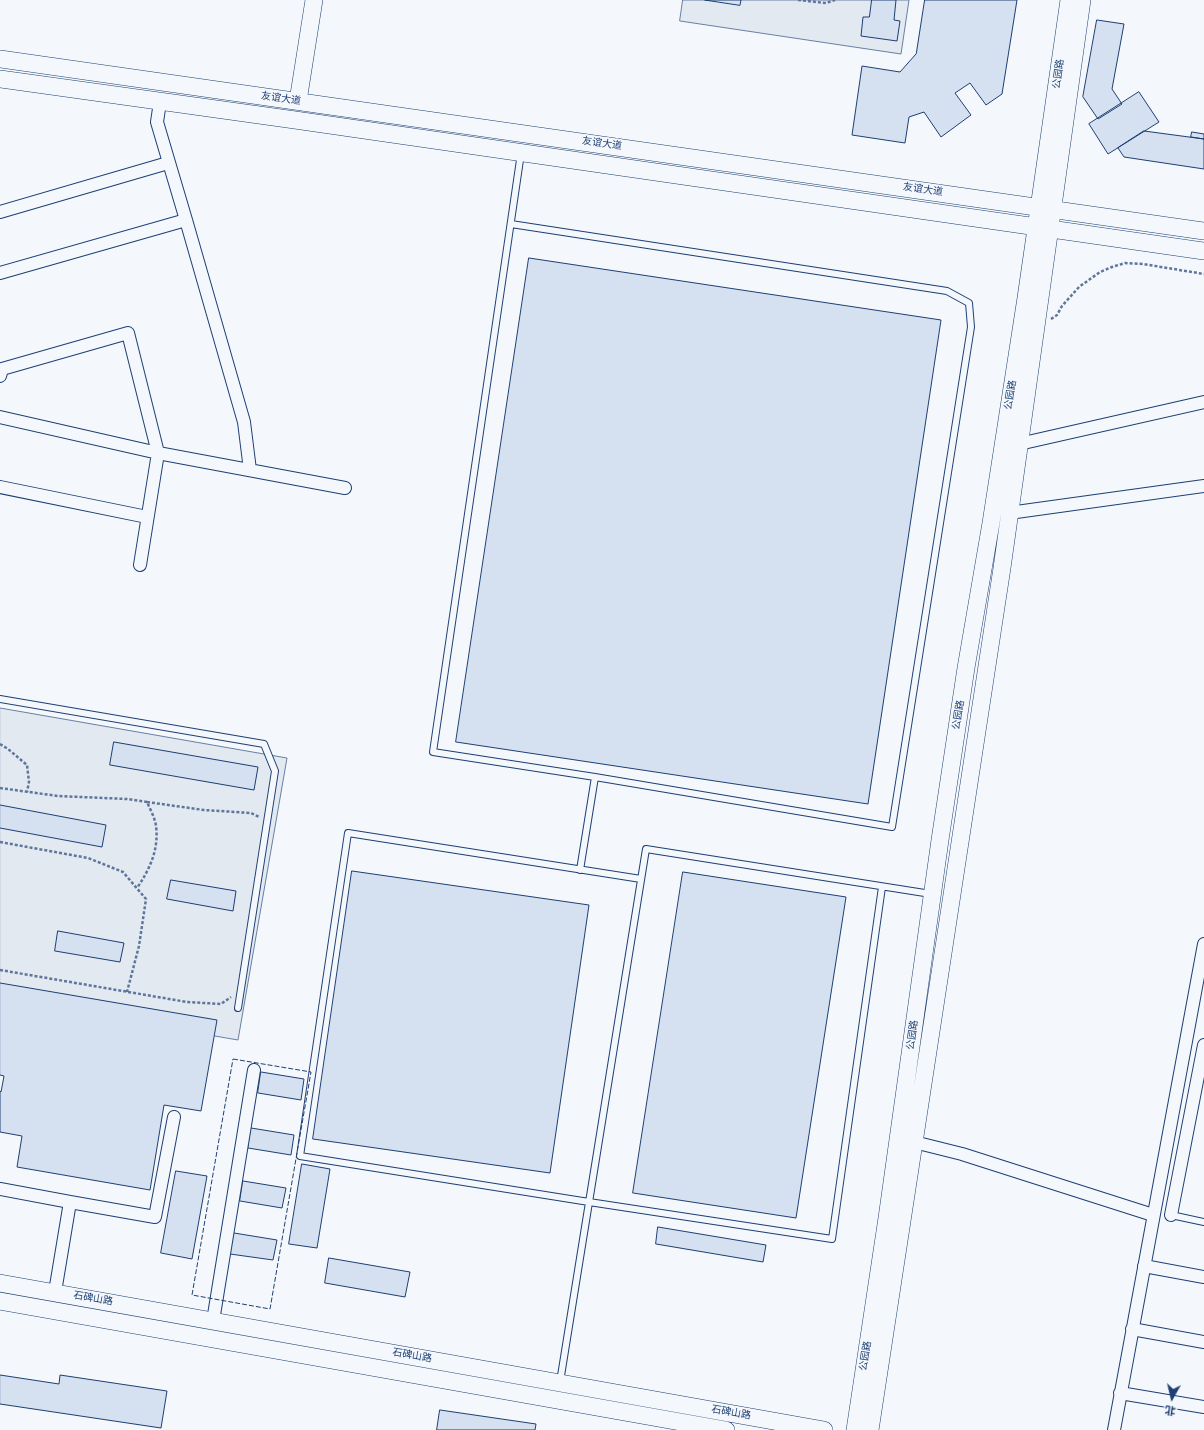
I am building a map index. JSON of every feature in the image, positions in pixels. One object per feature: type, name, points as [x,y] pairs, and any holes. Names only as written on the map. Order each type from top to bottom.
[{"type":"street","points":[[298,101],[314,0]]},
{"type":"street","name":"公园路","points":[[855,1430],[966,668],[1046,208],[1069,0]]},
{"type":"street","points":[[1046,208],[1082,0]]},
{"type":"street","name":"友谊大道","points":[[0,59],[1204,231]]},
{"type":"street","name":"友谊大道","points":[[0,79],[1204,251]]},
{"type":"street","points":[[160,102],[157,122],[244,422],[250,470]]},
{"type":"street","points":[[0,212],[168,163]]},
{"type":"street","points":[[0,274],[186,220]]},
{"type":"street","points":[[870,1430],[1019,444],[1043,228]]},
{"type":"street","points":[[0,376],[2,369],[128,333],[158,453],[140,564]]},
{"type":"street","points":[[1019,444],[1204,402]]},
{"type":"street","points":[[0,417],[158,453],[345,488]]},
{"type":"street","points":[[1009,513],[1204,486]]},
{"type":"street","points":[[0,487],[147,517]]},
{"type":"street","points":[[1114,1430],[1204,944]]},
{"type":"street","points":[[1171,1215],[1204,1045]]},
{"type":"street","points":[[213,1321],[254,1070]]},
{"type":"street","points":[[0,1189],[155,1217],[174,1117]]},
{"type":"street","points":[[914,1142],[962,1154],[1153,1215]]},
{"type":"street","points":[[55,1292],[70,1202]]},
{"type":"street","points":[[1144,1266],[1204,1277]]},
{"type":"street","name":"石碑山路","points":[[0,1283],[213,1321],[558,1391],[824,1430]]},
{"type":"street","points":[[0,1301],[558,1391],[726,1430]]},
{"type":"street","points":[[1132,1330],[1204,1342]]},
{"type":"street","points":[[1120,1393],[1204,1407]]},
{"type":"lane","points":[[511,224],[947,291],[969,302],[971,327],[892,827],[595,777],[433,752],[521,153]]},
{"type":"lane","points":[[0,699],[264,744],[275,771],[238,1008]]},
{"type":"lane","points":[[580,870],[595,777]]},
{"type":"lane","points":[[641,879],[348,833],[300,1156],[832,1239],[882,887]]},
{"type":"lane","points":[[558,1391],[646,849],[933,895]]},
{"type":"lane","points":[[1171,1215],[1204,1222]]},
{"type":"path","points":[[798,0],[826,3],[834,0]]},
{"type":"path","points":[[1048,322],[1057,315],[1062,306],[1079,287],[1100,272],[1125,263],[1143,264],[1204,274]]},
{"type":"path","points":[[0,744],[27,765],[29,782],[27,792]]},
{"type":"path","points":[[0,788],[58,796],[127,799],[204,810],[251,813],[260,818]]},
{"type":"path","points":[[137,888],[147,874],[155,852],[156,825],[147,802]]},
{"type":"path","points":[[0,842],[88,858],[123,872],[137,888],[146,899],[140,946],[127,992]]},
{"type":"path","points":[[0,970],[187,1002],[221,1004],[231,996]]},
{"type":"shaded area","points":[[683,0],[909,0],[901,54],[680,21]]},
{"type":"shaded area","points":[[0,708],[287,758],[238,1040],[0,999]]},
{"type":"building","points":[[705,0],[741,0],[740,5]]},
{"type":"building","points":[[872,0],[896,0],[894,20],[900,21],[897,41],[861,36],[863,17],[869,17]]},
{"type":"building","points":[[925,0],[1017,0],[1002,94],[986,105],[970,83],[955,93],[971,115],[941,137],[924,112],[909,117],[905,143],[852,135],[862,66],[900,72],[916,54]]},
{"type":"building","points":[[1097,20],[1124,24],[1112,89],[1122,104],[1098,119],[1083,97]]},
{"type":"building","points":[[1139,92],[1159,122],[1108,154],[1089,124]]},
{"type":"building","points":[[1144,131],[1204,139],[1204,169],[1124,157],[1118,148]]},
{"type":"building","points":[[1192,132],[1204,134],[1204,139],[1191,137]]},
{"type":"building","points":[[529,258],[941,320],[868,804],[456,742]]},
{"type":"building","points":[[114,742],[258,767],[254,790],[110,765]]},
{"type":"building","points":[[0,805],[106,825],[102,847],[0,828]]},
{"type":"building","points":[[352,871],[589,905],[550,1173],[313,1139]]},
{"type":"building","points":[[683,872],[846,897],[796,1218],[633,1193]]},
{"type":"building","points":[[171,880],[236,891],[233,911],[167,899]]},
{"type":"building","points":[[58,931],[124,943],[120,962],[55,951]]},
{"type":"building","points":[[0,983],[217,1020],[201,1111],[164,1105],[150,1190],[17,1167],[22,1136],[0,1132],[0,1091],[1,1092],[4,1076],[0,1075]]},
{"type":"building","points":[[261,1072],[304,1079],[301,1100],[258,1093]]},
{"type":"building","points":[[251,1128],[294,1135],[291,1155],[248,1148]]},
{"type":"building","points":[[302,1164],[330,1169],[317,1248],[289,1244]]},
{"type":"building","points":[[176,1171],[207,1176],[192,1259],[161,1253]]},
{"type":"building","points":[[243,1181],[286,1188],[282,1208],[240,1201]]},
{"type":"building","points":[[658,1227],[766,1245],[763,1262],[656,1244]]},
{"type":"building","points":[[234,1233],[277,1240],[273,1260],[230,1254]]},
{"type":"building","points":[[329,1258],[410,1272],[405,1297],[325,1283]]},
{"type":"building","points":[[0,1375],[59,1384],[60,1375],[167,1391],[161,1428],[0,1404]]},
{"type":"building","points":[[440,1410],[536,1424],[535,1430],[437,1430]]},
{"type":"fence","points":[[233,1059],[311,1072],[270,1309],[192,1295],[233,1059]]}]
